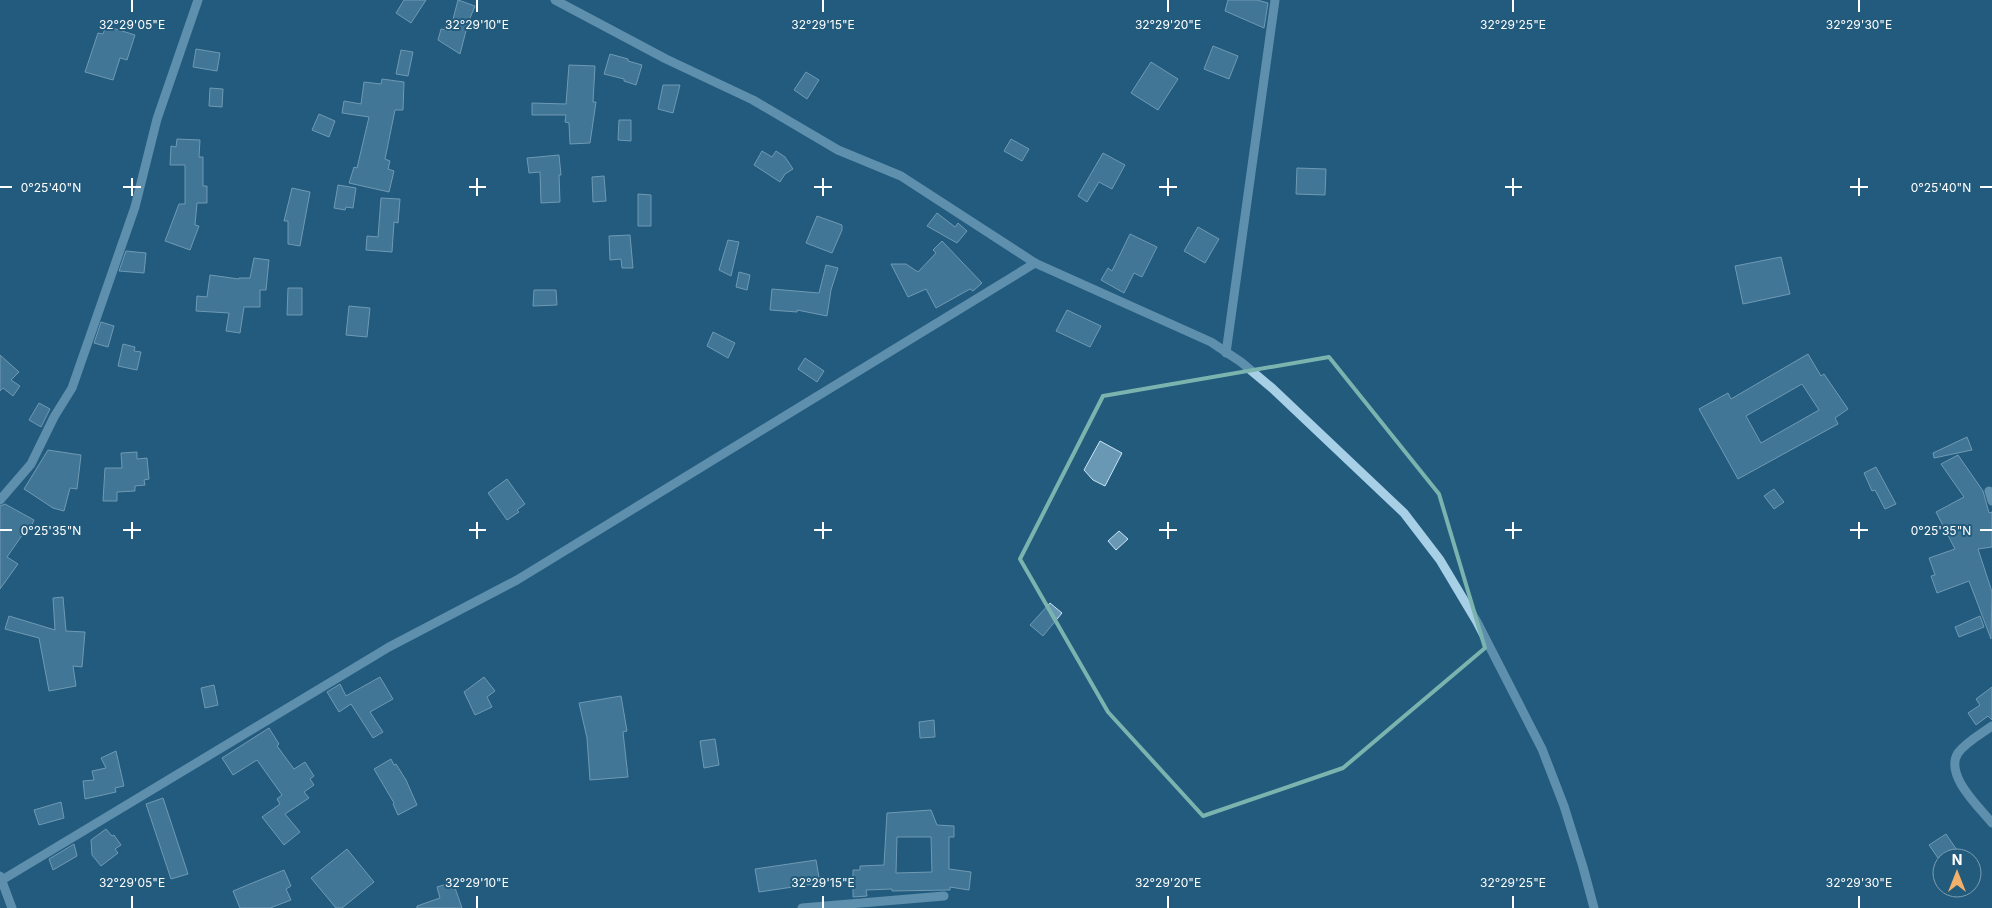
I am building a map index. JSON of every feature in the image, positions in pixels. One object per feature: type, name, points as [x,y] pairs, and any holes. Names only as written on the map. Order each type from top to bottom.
[{"type":"street","points":[[0,500],[31,464],[74,381],[135,207],[157,119],[198,0]]},
{"type":"street","points":[[555,0],[666,59],[753,100],[838,150],[901,176],[1035,263],[1211,342],[1241,362],[1272,388],[1404,514],[1440,560],[1477,622],[1542,749],[1564,806],[1594,908]]},
{"type":"street","points":[[1226,353],[1275,0]]},
{"type":"street","points":[[12,908],[1,878],[389,647],[517,580],[1035,263]]},
{"type":"street","points":[[1988,490],[1992,501]]},
{"type":"street","points":[[1992,726],[1959,751],[1954,767],[1957,778],[1992,823]]},
{"type":"street","points":[[802,908],[944,896]]},
{"type":"highlighted area","points":[[1329,357],[1439,494],[1485,648],[1343,768],[1203,816],[1108,712],[1020,559],[1103,396]]},
{"type":"building","points":[[404,0],[426,0],[411,23],[396,13]]},
{"type":"building","points":[[458,0],[475,6],[468,23],[460,54],[438,40],[441,29],[450,31]]},
{"type":"building","points":[[1228,0],[1257,0],[1268,3],[1264,28],[1225,11]]},
{"type":"building","points":[[106,26],[135,35],[127,60],[120,58],[113,80],[85,72],[98,33],[103,34]]},
{"type":"building","points":[[1213,46],[1238,56],[1229,79],[1204,69]]},
{"type":"building","points":[[196,49],[220,53],[217,71],[193,67]]},
{"type":"building","points":[[401,50],[413,52],[408,76],[396,74]]},
{"type":"building","points":[[610,54],[642,65],[636,85],[624,81],[624,79],[604,74]]},
{"type":"building","points":[[1151,62],[1178,79],[1158,110],[1131,93]]},
{"type":"building","points":[[569,65],[595,66],[593,102],[596,102],[590,143],[570,144],[569,123],[565,122],[566,115],[532,115],[532,103],[566,104]]},
{"type":"building","points":[[806,72],[819,80],[807,99],[794,90]]},
{"type":"building","points":[[382,79],[404,82],[403,110],[395,110],[385,159],[390,161],[388,169],[394,171],[389,192],[349,183],[354,167],[357,168],[369,117],[342,113],[344,101],[361,104],[364,82],[381,84]]},
{"type":"building","points":[[663,85],[680,85],[673,113],[658,109]]},
{"type":"building","points":[[210,88],[223,89],[222,107],[209,106]]},
{"type":"building","points":[[319,114],[335,121],[329,137],[312,130]]},
{"type":"building","points":[[619,120],[631,120],[631,141],[618,140]]},
{"type":"building","points":[[177,139],[200,140],[199,157],[203,157],[203,186],[207,186],[207,203],[197,203],[195,225],[199,226],[190,250],[165,241],[179,204],[185,204],[185,165],[170,165],[171,146],[176,147]]},
{"type":"building","points":[[1011,139],[1029,149],[1022,161],[1004,151]]},
{"type":"building","points":[[762,151],[772,157],[776,151],[785,157],[793,169],[785,174],[780,182],[754,165]]},
{"type":"building","points":[[1103,153],[1125,165],[1112,189],[1099,182],[1087,202],[1078,196]]},
{"type":"building","points":[[559,155],[561,175],[559,175],[560,202],[541,203],[540,172],[529,173],[527,158]]},
{"type":"building","points":[[1297,168],[1326,169],[1325,195],[1296,194]]},
{"type":"building","points":[[604,176],[606,201],[593,202],[592,177]]},
{"type":"building","points":[[338,185],[356,188],[353,208],[346,207],[345,210],[334,208]]},
{"type":"building","points":[[292,188],[310,192],[300,246],[288,244],[288,221],[284,221]]},
{"type":"building","points":[[638,194],[651,195],[651,226],[638,226]]},
{"type":"building","points":[[381,198],[400,199],[398,223],[394,222],[392,252],[366,250],[367,236],[378,237]]},
{"type":"building","points":[[937,213],[955,227],[958,223],[967,231],[957,243],[927,226]]},
{"type":"building","points":[[817,216],[842,225],[842,230],[832,253],[806,243]]},
{"type":"building","points":[[1198,227],[1219,239],[1205,263],[1184,251]]},
{"type":"building","points":[[1130,234],[1157,247],[1142,277],[1134,273],[1124,293],[1101,280],[1108,268],[1112,271]]},
{"type":"building","points":[[630,235],[633,268],[622,268],[621,259],[610,260],[609,236]]},
{"type":"building","points":[[728,240],[739,242],[731,276],[719,270]]},
{"type":"building","points":[[942,241],[982,283],[973,291],[970,289],[936,308],[926,289],[908,297],[891,264],[906,264],[918,272],[936,253],[933,250]]},
{"type":"building","points":[[126,251],[146,253],[144,273],[119,271]]},
{"type":"building","points":[[1781,257],[1790,294],[1743,304],[1735,266]]},
{"type":"building","points":[[254,258],[269,260],[266,290],[260,290],[260,307],[244,307],[240,333],[226,331],[229,313],[196,311],[197,296],[207,297],[210,275],[239,279],[250,278]]},
{"type":"building","points":[[826,265],[838,268],[831,290],[827,316],[797,310],[797,312],[770,310],[772,289],[819,293]]},
{"type":"building","points":[[739,272],[750,275],[747,290],[736,287]]},
{"type":"building","points":[[288,288],[302,288],[302,315],[287,315]]},
{"type":"building","points":[[534,290],[556,290],[557,305],[533,306]]},
{"type":"building","points":[[349,306],[370,308],[367,337],[346,335]]},
{"type":"building","points":[[1067,310],[1101,326],[1090,347],[1056,331]]},
{"type":"building","points":[[101,322],[114,326],[108,347],[94,343]]},
{"type":"building","points":[[713,332],[735,343],[728,358],[707,346]]},
{"type":"building","points":[[123,344],[135,347],[134,351],[141,352],[137,370],[118,366]]},
{"type":"building","points":[[1808,354],[1821,376],[1824,374],[1848,409],[1835,418],[1838,424],[1738,479],[1699,409],[1728,393],[1731,399]],"holes":[[[1802,384],[1819,410],[1761,443],[1746,416]]]},
{"type":"building","points":[[0,355],[19,372],[11,380],[20,386],[13,396],[3,388],[0,391]]},
{"type":"building","points":[[805,358],[824,371],[817,382],[798,369]]},
{"type":"building","points":[[39,403],[50,409],[41,427],[29,420]]},
{"type":"building","points":[[1967,437],[1972,450],[1934,458],[1933,453]]},
{"type":"building","points":[[1100,441],[1122,453],[1105,486],[1093,480],[1084,470]]},
{"type":"building","points":[[48,450],[81,455],[77,489],[70,488],[64,511],[53,508],[24,489]]},
{"type":"building","points":[[137,452],[137,459],[147,458],[149,479],[144,480],[145,485],[135,486],[135,491],[117,492],[117,501],[103,501],[105,468],[122,468],[121,453]]},
{"type":"building","points":[[1958,455],[1983,491],[1989,513],[1992,512],[1992,547],[1978,549],[1992,592],[1991,639],[1969,581],[1937,593],[1931,576],[1935,575],[1929,558],[1955,549],[1936,512],[1964,497],[1941,464]]},
{"type":"building","points":[[1876,467],[1896,504],[1885,509],[1875,490],[1872,491],[1864,473]]},
{"type":"building","points":[[507,479],[525,504],[517,510],[519,512],[507,520],[488,493]]},
{"type":"building","points":[[1774,489],[1784,502],[1774,509],[1764,496]]},
{"type":"building","points":[[5,504],[34,520],[27,536],[23,534],[7,557],[18,564],[0,589],[0,506]]},
{"type":"building","points":[[1119,531],[1128,539],[1116,550],[1108,541]]},
{"type":"building","points":[[63,597],[66,631],[85,632],[82,667],[73,666],[76,686],[49,691],[39,638],[5,629],[9,616],[55,630],[53,598]]},
{"type":"building","points":[[1050,603],[1062,613],[1043,636],[1030,625]]},
{"type":"building","points":[[1980,616],[1984,627],[1959,637],[1955,627]]},
{"type":"building","points":[[380,677],[393,699],[370,712],[383,732],[373,738],[351,704],[339,712],[327,692],[340,684],[346,696]]},
{"type":"building","points":[[484,677],[495,691],[487,697],[492,707],[475,715],[464,692]]},
{"type":"building","points":[[214,685],[218,705],[205,708],[201,688]]},
{"type":"building","points":[[1992,687],[1992,720],[1988,716],[1976,725],[1968,713],[1980,705],[1976,699]]},
{"type":"building","points":[[621,696],[627,731],[623,732],[628,777],[590,780],[587,738],[579,703]]},
{"type":"building","points":[[934,720],[935,737],[920,738],[919,722]]},
{"type":"building","points":[[269,728],[279,744],[277,746],[294,769],[305,762],[314,776],[310,779],[314,785],[304,792],[309,798],[285,814],[300,832],[284,845],[262,817],[280,804],[277,799],[282,795],[257,760],[233,775],[222,758]]},
{"type":"building","points":[[715,739],[719,765],[704,768],[700,741]]},
{"type":"building","points":[[116,751],[124,786],[115,788],[116,792],[85,799],[83,781],[94,780],[92,771],[106,768],[101,758]]},
{"type":"building","points":[[391,759],[406,780],[417,805],[398,815],[394,803],[374,769]]},
{"type":"building","points":[[163,798],[188,874],[171,879],[146,804]]},
{"type":"building","points":[[61,802],[64,818],[39,825],[34,810]]},
{"type":"building","points":[[931,810],[937,825],[954,826],[954,837],[949,837],[949,869],[971,872],[969,890],[950,887],[950,890],[866,890],[867,896],[853,897],[853,870],[860,870],[860,866],[884,865],[887,813]],"holes":[[[897,837],[931,837],[932,872],[896,873]]]},
{"type":"building","points":[[106,829],[112,836],[114,835],[121,845],[115,849],[118,853],[101,866],[92,855],[91,840]]},
{"type":"building","points":[[1946,834],[1956,848],[1932,849],[1929,845]]},
{"type":"building","points":[[74,844],[77,856],[53,870],[49,859]]},
{"type":"building","points":[[347,849],[374,882],[342,908],[336,908],[311,878]]},
{"type":"building","points":[[816,860],[820,883],[759,892],[755,869]]},
{"type":"building","points":[[284,870],[291,886],[286,889],[291,900],[270,908],[240,908],[233,891]]},
{"type":"building","points":[[453,882],[462,908],[417,908],[417,906],[440,898],[437,887]]}]
